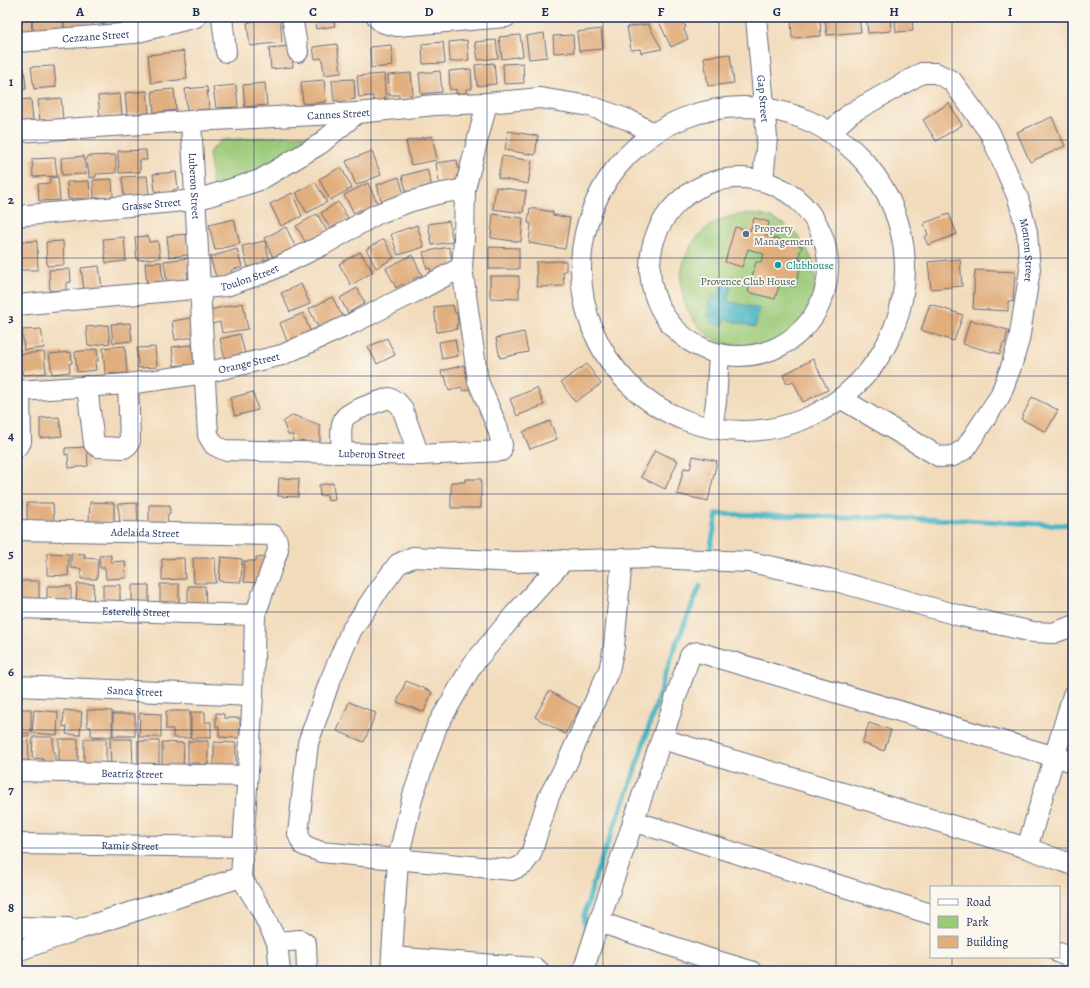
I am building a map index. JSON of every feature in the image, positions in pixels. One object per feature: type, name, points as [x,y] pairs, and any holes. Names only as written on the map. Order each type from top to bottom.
[{"type":"street","name":"Cezzane Street","points":[[17,42],[134,33],[196,17]]},
{"type":"street","points":[[222,17],[226,52]]},
{"type":"street","points":[[292,17],[298,52]]},
{"type":"street","points":[[377,17],[379,21],[397,26],[506,17]]},
{"type":"street","name":"Gap Street","points":[[756,17],[767,138],[763,181]]},
{"type":"street","name":"Menton Street","points":[[830,132],[851,113],[922,73],[936,73],[952,80],[990,133],[1016,191],[1027,232],[1030,270],[1019,340],[1011,367],[1000,396],[965,449],[953,456],[940,457],[842,399]]},
{"type":"street","name":"Cannes Street","points":[[17,132],[191,121],[357,113],[435,105],[487,103],[540,98],[590,106],[629,120],[653,133]]},
{"type":"street","name":"Luberon Street","points":[[191,121],[208,436],[214,445],[224,450],[419,455],[501,451],[502,445],[498,429],[478,381],[462,267],[465,189],[487,103]]},
{"type":"street","points":[[718,108],[765,108],[802,118],[830,132],[852,150],[872,170],[887,194],[898,221],[904,249],[906,270],[902,305],[893,332],[880,358],[863,380],[842,399],[818,413],[799,421],[766,430],[739,431],[712,428],[689,422],[667,412],[646,399],[628,383],[612,365],[600,345],[590,322],[583,299],[581,252],[586,228],[593,206],[604,184],[618,165],[634,148],[653,133],[674,122],[718,108]]},
{"type":"street","name":"Grasse Street","points":[[17,216],[196,200],[260,180],[320,144],[357,113]]},
{"type":"street","points":[[742,177],[763,181],[777,186],[790,194],[802,204],[819,227],[827,255],[827,283],[817,310],[800,333],[776,349],[748,356],[719,354],[694,344],[673,328],[658,305],[650,279],[650,253],[658,227],[674,205],[695,188],[720,179],[742,177]]},
{"type":"street","name":"Toulon Street","points":[[17,305],[201,290],[226,286],[267,272],[323,246],[377,214],[423,198],[465,189]]},
{"type":"street","name":"Orange Street","points":[[18,390],[128,384],[205,373],[282,355],[353,323],[462,267]]},
{"type":"street","points":[[712,428],[716,402],[719,354]]},
{"type":"street","points":[[87,386],[94,444],[98,447],[124,448],[130,441],[128,384]]},
{"type":"street","points":[[17,447],[21,442],[18,390]]},
{"type":"street","points":[[342,453],[342,426],[345,418],[351,413],[389,398],[397,402],[402,408],[419,455]]},
{"type":"street","name":"Adelaida Street","points":[[17,530],[273,535],[277,541],[278,550],[255,615]]},
{"type":"street","points":[[622,558],[614,647],[609,670],[566,765],[549,796],[531,854],[523,865],[512,870],[321,852],[303,845],[298,834],[308,743],[329,683],[352,631],[398,564],[413,557],[516,562],[622,558],[750,562],[829,579],[961,616],[1033,632],[1053,633],[1073,626]]},
{"type":"street","points":[[539,971],[535,968],[392,964],[398,859],[413,794],[437,726],[473,664],[514,614],[564,560]]},
{"type":"street","name":"Esterelle Street","points":[[17,608],[255,615]]},
{"type":"street","points":[[255,615],[253,696],[241,877],[260,908],[277,942],[280,971]]},
{"type":"street","points":[[583,971],[690,656],[694,653],[698,652],[1064,759]]},
{"type":"street","name":"Sanca Street","points":[[17,686],[253,696]]},
{"type":"street","points":[[1027,848],[1064,759],[1073,695]]},
{"type":"street","points":[[662,739],[1027,848],[1073,865]]},
{"type":"street","name":"Beatriz Street","points":[[17,771],[247,776]]},
{"type":"street","points":[[633,821],[930,914]]},
{"type":"street","name":"Ramir Street","points":[[17,844],[244,847]]},
{"type":"street","points":[[17,952],[82,928],[241,877]]},
{"type":"street","points":[[599,922],[706,965],[751,971]]},
{"type":"street","points":[[17,927],[82,928]]},
{"type":"street","points":[[277,942],[303,941],[306,944],[307,971]]},
{"type":"street","points":[[1060,953],[1073,958]]},
{"type":"green space","points":[[302,135],[307,138],[308,147],[287,164],[213,187],[209,152],[222,140]]},
{"type":"green space","name":"Provence Club House","points":[[741,214],[755,214],[774,219],[796,233],[810,255],[814,268],[814,294],[810,307],[796,329],[774,343],[755,348],[741,348],[722,343],[700,329],[686,307],[681,288],[681,274],[686,255],[700,233],[722,219]]},
{"type":"water","points":[[722,284],[731,286],[727,301],[760,309],[755,327],[725,319],[723,326],[711,323],[712,317],[706,315],[711,296],[719,297]]},
{"type":"building","points":[[17,17],[31,17],[32,33],[17,37]]},
{"type":"building","points":[[32,17],[62,17],[63,29],[34,38]]},
{"type":"building","points":[[64,17],[92,17],[93,30],[65,36]]},
{"type":"building","points":[[101,17],[126,17],[127,26],[108,28],[108,25],[102,25]]},
{"type":"building","points":[[134,17],[156,17],[134,24]]},
{"type":"building","points":[[265,17],[280,17],[282,42],[250,46],[247,23]]},
{"type":"building","points":[[314,17],[333,17],[335,26],[316,29]]},
{"type":"building","points":[[667,17],[673,17],[686,26],[684,30],[688,39],[671,47],[659,22]]},
{"type":"building","points":[[791,17],[820,17],[821,36],[792,38]]},
{"type":"building","points":[[825,17],[859,17],[861,32],[827,35]]},
{"type":"building","points":[[866,17],[890,17],[891,31],[868,33]]},
{"type":"building","points":[[891,17],[912,17],[913,31],[896,32],[895,18],[891,19]]},
{"type":"building","points":[[648,24],[662,49],[641,53],[640,49],[631,50],[627,27]]},
{"type":"building","points":[[601,29],[603,49],[579,51],[577,32]]},
{"type":"building","points":[[544,33],[547,57],[529,59],[526,36]]},
{"type":"building","points":[[520,35],[523,56],[502,59],[499,37]]},
{"type":"building","points":[[573,35],[574,52],[554,53],[553,36]]},
{"type":"building","points":[[467,40],[469,60],[450,62],[449,42]]},
{"type":"building","points":[[496,40],[498,58],[478,60],[475,42]]},
{"type":"building","points":[[443,42],[445,63],[423,64],[422,44]]},
{"type":"building","points":[[337,44],[341,73],[324,75],[322,58],[315,59],[313,47]]},
{"type":"building","points":[[391,45],[393,66],[371,68],[370,47]]},
{"type":"building","points":[[291,46],[293,67],[271,69],[269,48]]},
{"type":"building","points":[[184,51],[187,79],[151,83],[148,55]]},
{"type":"building","points":[[730,54],[734,83],[708,86],[704,57]]},
{"type":"building","points":[[494,63],[496,84],[477,86],[475,65]]},
{"type":"building","points":[[523,63],[524,83],[504,84],[503,64]]},
{"type":"building","points":[[54,66],[56,87],[34,89],[31,67]]},
{"type":"building","points":[[17,68],[24,68],[26,89],[17,90]]},
{"type":"building","points":[[471,69],[472,89],[466,89],[466,93],[456,94],[456,89],[450,90],[449,71]]},
{"type":"building","points":[[440,71],[442,92],[421,94],[419,73]]},
{"type":"building","points":[[411,73],[413,94],[410,94],[411,98],[399,98],[399,95],[389,95],[388,75]]},
{"type":"building","points":[[384,74],[386,105],[374,106],[373,96],[359,97],[357,76]]},
{"type":"building","points":[[354,79],[355,99],[339,102],[334,101],[332,80]]},
{"type":"building","points":[[324,80],[326,102],[303,104],[301,82]]},
{"type":"building","points":[[265,83],[267,105],[245,107],[243,85]]},
{"type":"building","points":[[236,85],[238,107],[216,108],[213,87]]},
{"type":"building","points":[[207,87],[209,109],[187,111],[185,89]]},
{"type":"building","points":[[174,89],[176,110],[154,113],[152,91]]},
{"type":"building","points":[[147,91],[149,113],[127,115],[125,93]]},
{"type":"building","points":[[120,94],[122,115],[100,117],[98,96]]},
{"type":"building","points":[[61,98],[63,120],[40,122],[38,100]]},
{"type":"building","points":[[31,99],[33,121],[17,123],[17,100]]},
{"type":"building","points":[[949,103],[962,125],[936,141],[923,120]]},
{"type":"building","points":[[1052,117],[1065,146],[1030,162],[1017,132]]},
{"type":"building","points":[[508,131],[538,136],[535,155],[505,150]]},
{"type":"building","points":[[432,136],[437,160],[411,165],[406,141]]},
{"type":"building","points":[[146,150],[147,160],[140,160],[140,172],[119,173],[118,151]]},
{"type":"building","points":[[372,151],[381,175],[356,185],[346,161]]},
{"type":"building","points":[[116,155],[116,173],[96,174],[96,177],[89,178],[87,156]]},
{"type":"building","points":[[84,156],[86,174],[62,175],[61,158]]},
{"type":"building","points":[[502,156],[532,161],[528,184],[498,178]]},
{"type":"building","points":[[55,158],[57,176],[33,177],[32,159]]},
{"type":"building","points":[[457,160],[460,180],[440,189],[436,163]]},
{"type":"building","points":[[341,167],[352,188],[330,200],[319,179]]},
{"type":"building","points":[[427,169],[433,191],[408,198],[402,176]]},
{"type":"building","points":[[176,172],[178,189],[173,190],[174,196],[161,197],[160,191],[155,192],[153,174]]},
{"type":"building","points":[[147,176],[149,194],[145,194],[146,198],[133,199],[133,195],[124,196],[122,177]]},
{"type":"building","points":[[58,177],[60,200],[39,201],[38,184],[50,183],[50,178]]},
{"type":"building","points":[[399,177],[405,198],[388,203],[381,200],[377,185]]},
{"type":"building","points":[[112,179],[113,197],[94,198],[93,180]]},
{"type":"building","points":[[89,181],[91,206],[84,207],[83,198],[68,199],[67,182]]},
{"type":"building","points":[[315,182],[327,202],[307,213],[296,193]]},
{"type":"building","points":[[368,183],[378,204],[364,214],[361,209],[354,213],[344,195]]},
{"type":"building","points":[[496,187],[526,191],[523,213],[493,209]]},
{"type":"building","points":[[292,193],[302,216],[281,226],[270,204]]},
{"type":"building","points":[[338,202],[348,218],[331,229],[321,213]]},
{"type":"building","points":[[530,208],[553,212],[553,215],[570,218],[565,249],[529,243],[531,224],[528,223]]},
{"type":"building","points":[[317,214],[328,233],[306,243],[296,226]]},
{"type":"building","points":[[493,214],[523,218],[521,242],[491,238]]},
{"type":"building","points":[[949,214],[957,234],[928,245],[924,237],[928,235],[924,223]]},
{"type":"building","name":"Clubhouse","points":[[754,218],[769,222],[766,236],[802,246],[798,259],[802,260],[795,287],[780,283],[775,299],[748,292],[756,262],[761,262],[764,254],[748,249],[742,267],[725,262],[735,227],[750,231]]},
{"type":"building","points":[[234,219],[240,244],[215,250],[209,225]]},
{"type":"building","points":[[449,221],[453,242],[432,245],[428,224]]},
{"type":"building","points":[[417,225],[424,247],[398,255],[391,234]]},
{"type":"building","points":[[286,227],[298,252],[289,257],[287,251],[273,257],[264,238]]},
{"type":"building","points":[[186,234],[189,255],[169,257],[167,236]]},
{"type":"building","points":[[148,236],[149,242],[158,241],[160,258],[137,260],[135,237]]},
{"type":"building","points":[[124,237],[126,261],[106,263],[103,239]]},
{"type":"building","points":[[384,239],[394,258],[376,268],[366,249]]},
{"type":"building","points":[[37,241],[38,270],[17,270],[17,242]]},
{"type":"building","points":[[63,241],[64,265],[47,266],[46,242]]},
{"type":"building","points":[[265,241],[269,259],[263,260],[267,267],[254,270],[253,266],[248,267],[242,246]]},
{"type":"building","points":[[449,247],[454,266],[431,274],[430,268],[427,269],[423,252]]},
{"type":"building","points":[[489,247],[519,248],[519,269],[489,269]]},
{"type":"building","points":[[237,249],[242,267],[231,270],[233,275],[217,280],[210,257]]},
{"type":"building","points":[[360,252],[373,272],[351,285],[339,264]]},
{"type":"building","points":[[412,255],[422,275],[413,279],[414,282],[405,287],[403,284],[396,288],[386,268]]},
{"type":"building","points":[[189,258],[190,271],[187,272],[188,283],[167,285],[164,261]]},
{"type":"building","points":[[960,259],[962,286],[931,289],[928,262]]},
{"type":"building","points":[[566,261],[566,271],[563,271],[564,286],[537,287],[536,262]]},
{"type":"building","points":[[161,262],[163,284],[147,286],[145,263]]},
{"type":"building","points":[[99,266],[102,288],[84,290],[81,268]]},
{"type":"building","points":[[70,269],[71,282],[66,283],[66,290],[50,291],[49,270]]},
{"type":"building","points":[[975,270],[1015,272],[1013,302],[1008,301],[1008,311],[973,309]]},
{"type":"building","points":[[490,276],[519,276],[519,299],[490,298]]},
{"type":"building","points":[[301,284],[310,304],[290,312],[281,293]]},
{"type":"building","points":[[357,288],[365,303],[348,313],[340,298]]},
{"type":"building","points":[[332,297],[343,317],[319,329],[309,309]]},
{"type":"building","points":[[243,303],[248,329],[222,333],[220,322],[212,324],[209,310]]},
{"type":"building","points":[[930,304],[963,315],[954,341],[921,330]]},
{"type":"building","points":[[453,305],[455,313],[457,313],[457,329],[437,332],[434,307]]},
{"type":"building","points":[[303,313],[311,333],[289,346],[280,323]]},
{"type":"building","points":[[196,317],[199,336],[175,340],[172,321]]},
{"type":"building","points":[[970,320],[1008,330],[1005,344],[1003,343],[1000,354],[963,344]]},
{"type":"building","points":[[130,323],[132,341],[113,343],[111,324]]},
{"type":"building","points":[[108,325],[110,343],[88,346],[86,327]]},
{"type":"building","points":[[41,329],[44,348],[24,350],[22,330]]},
{"type":"building","points":[[524,332],[528,352],[500,358],[496,338]]},
{"type":"building","points":[[240,334],[245,354],[225,359],[220,339]]},
{"type":"building","points":[[387,338],[395,355],[377,364],[368,347]]},
{"type":"building","points":[[455,339],[458,356],[442,359],[439,342]]},
{"type":"building","points":[[192,345],[194,364],[174,366],[172,347]]},
{"type":"building","points":[[125,346],[127,373],[105,374],[103,348]]},
{"type":"building","points":[[155,347],[157,367],[138,368],[137,348]]},
{"type":"building","points":[[97,349],[98,361],[95,361],[96,370],[77,372],[75,352]]},
{"type":"building","points":[[44,352],[46,373],[23,375],[22,371],[18,372],[17,357],[20,357],[20,354]]},
{"type":"building","points":[[71,352],[72,363],[69,364],[70,372],[52,374],[49,354]]},
{"type":"building","points":[[813,359],[828,390],[803,402],[793,381],[787,384],[783,375]]},
{"type":"building","points":[[587,364],[601,384],[575,402],[561,382]]},
{"type":"building","points":[[464,365],[470,389],[463,391],[461,387],[449,391],[445,376],[442,376],[441,371]]},
{"type":"building","points":[[537,388],[544,405],[517,416],[510,399]]},
{"type":"building","points":[[253,392],[258,410],[235,416],[230,398]]},
{"type":"building","points":[[1032,397],[1058,410],[1046,432],[1021,419]]},
{"type":"building","points":[[293,415],[320,425],[320,447],[293,447],[293,435],[288,435],[283,422]]},
{"type":"building","points":[[59,417],[62,436],[40,438],[40,418]]},
{"type":"building","points":[[550,421],[557,439],[530,449],[523,432]]},
{"type":"building","points":[[87,447],[88,466],[69,468],[68,454],[65,455],[65,448]]},
{"type":"building","points":[[655,450],[678,461],[665,489],[641,477]]},
{"type":"building","points":[[693,456],[717,461],[708,501],[677,494],[684,468],[690,469]]},
{"type":"building","points":[[279,478],[299,479],[298,497],[278,496]]},
{"type":"building","points":[[465,479],[481,479],[481,508],[451,508],[451,482],[465,482]]},
{"type":"building","points":[[333,483],[335,500],[328,501],[327,495],[320,496],[319,485]]},
{"type":"building","points":[[17,502],[22,502],[21,522],[17,522]]},
{"type":"building","points":[[90,502],[114,503],[114,522],[89,521]]},
{"type":"building","points":[[27,503],[53,503],[54,521],[27,526]]},
{"type":"building","points":[[137,503],[138,523],[120,524],[118,504]]},
{"type":"building","points":[[149,505],[170,505],[170,513],[168,514],[167,524],[149,524]]},
{"type":"building","points":[[47,553],[69,554],[68,576],[47,575]]},
{"type":"building","points":[[71,553],[85,554],[84,558],[98,559],[97,579],[81,579],[81,569],[71,568]]},
{"type":"building","points":[[111,555],[111,562],[125,561],[126,578],[106,579],[105,568],[100,568],[99,556]]},
{"type":"building","points":[[221,557],[242,559],[241,582],[219,581]]},
{"type":"building","points":[[256,557],[267,558],[264,583],[244,582],[244,561],[256,561]]},
{"type":"building","points":[[184,558],[185,579],[162,580],[162,559]]},
{"type":"building","points":[[193,558],[215,558],[216,583],[194,583]]},
{"type":"building","points":[[18,581],[39,581],[39,604],[18,604]]},
{"type":"building","points":[[77,584],[94,584],[93,605],[76,605]]},
{"type":"building","points":[[160,584],[179,584],[179,606],[160,606]]},
{"type":"building","points":[[103,585],[120,585],[120,604],[103,604]]},
{"type":"building","points":[[132,585],[149,585],[149,606],[132,605]]},
{"type":"building","points":[[47,586],[71,586],[71,604],[47,601]]},
{"type":"building","points":[[188,586],[205,586],[206,608],[188,609]]},
{"type":"building","points":[[406,681],[432,692],[424,712],[397,702]]},
{"type":"building","points":[[549,691],[580,708],[565,734],[535,717]]},
{"type":"building","points":[[349,702],[376,713],[364,742],[337,731]]},
{"type":"building","points":[[17,709],[31,709],[31,733],[17,733]]},
{"type":"building","points":[[34,710],[58,712],[57,735],[32,733]]},
{"type":"building","points":[[64,710],[82,712],[80,735],[66,734],[67,726],[63,727]]},
{"type":"building","points":[[87,710],[112,711],[112,737],[91,736],[91,727],[87,726]]},
{"type":"building","points":[[166,711],[190,711],[190,738],[173,738],[173,729],[166,729]]},
{"type":"building","points":[[191,712],[205,712],[205,722],[211,722],[211,738],[191,738]]},
{"type":"building","points":[[140,713],[161,714],[161,737],[139,737]]},
{"type":"building","points":[[216,713],[224,714],[224,718],[240,718],[240,738],[219,737],[219,727],[216,727]]},
{"type":"building","points":[[113,714],[135,714],[135,736],[113,736]]},
{"type":"building","points":[[869,723],[891,730],[884,751],[862,743]]},
{"type":"building","points":[[17,736],[29,736],[28,764],[17,764]]},
{"type":"building","points":[[33,737],[53,737],[55,765],[43,765],[43,759],[32,758]]},
{"type":"building","points":[[59,739],[78,739],[78,765],[59,765]]},
{"type":"building","points":[[84,739],[106,739],[106,767],[84,767]]},
{"type":"building","points":[[110,739],[132,739],[133,768],[111,769]]},
{"type":"building","points":[[138,741],[159,741],[159,769],[138,768]]},
{"type":"building","points":[[188,741],[208,741],[208,770],[199,769],[199,763],[188,763]]},
{"type":"building","points":[[162,742],[184,743],[183,768],[162,768]]},
{"type":"building","points":[[214,742],[236,743],[236,770],[214,770]]},
{"type":"waterway","points":[[709,556],[717,514],[964,520],[1058,525],[1073,524]]},
{"type":"waterway","points":[[587,934],[584,916],[597,871],[629,788],[673,652],[700,586]]},
{"type":"place","name":"Property Management","points":[[746,234]]},
{"type":"place","name":"Clubhouse","points":[[778,265]]}]
